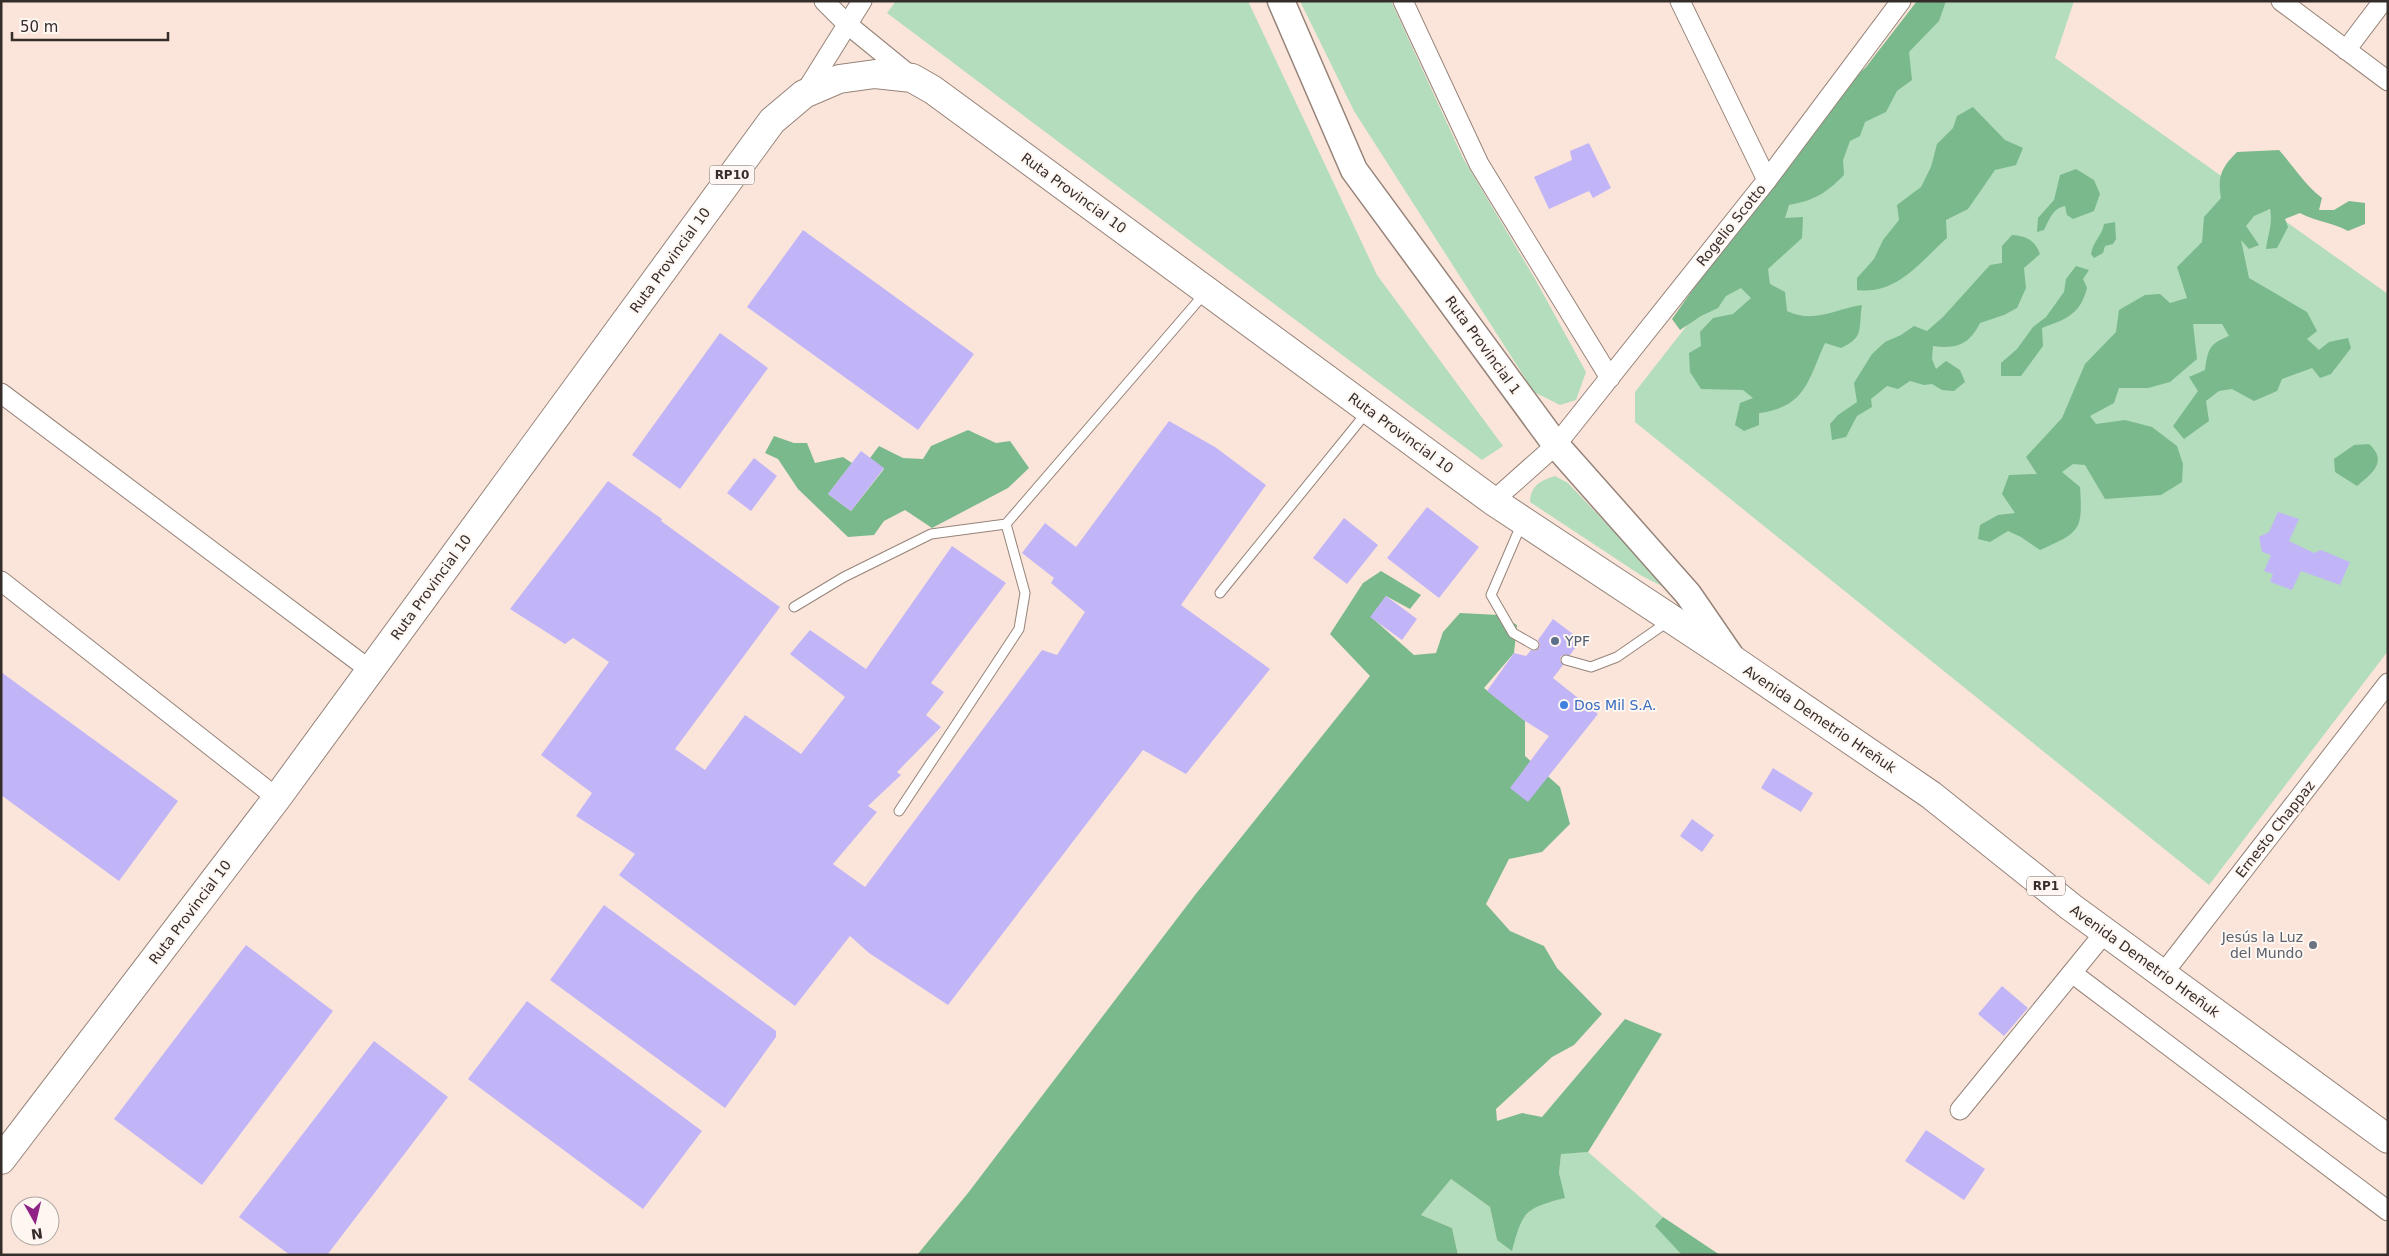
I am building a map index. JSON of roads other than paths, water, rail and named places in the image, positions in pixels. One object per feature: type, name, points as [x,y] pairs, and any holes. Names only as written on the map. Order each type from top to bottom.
[{"type":"main road","name":"Ruta Provincial 1","points":[[1281,1],[1354,170],[1556,445],[1688,594],[1732,659]]},
{"type":"main road","name":"Ruta Provincial 10","points":[[1,1160],[276,798],[772,121],[804,94],[839,79],[875,74],[912,78],[933,90],[1492,501],[1732,659]]},
{"type":"main road","name":"Avenida Demetrio Hreñuk","points":[[1732,659],[1931,795],[2071,907],[2388,1139]]},
{"type":"street","points":[[824,1],[847,24],[912,78]]},
{"type":"street","points":[[804,94],[862,1]]},
{"type":"street","points":[[1403,1],[1479,164],[1610,378]]},
{"type":"street","points":[[1680,1],[1768,180]]},
{"type":"street","name":"Rogelio Scotto","points":[[1492,501],[1556,445],[1768,180],[1901,1]]},
{"type":"street","points":[[2281,1],[2388,81]]},
{"type":"street","points":[[2346,50],[2383,1]]},
{"type":"street","points":[[1,393],[370,670]]},
{"type":"street","points":[[1,581],[276,798]]},
{"type":"street","name":"Ernesto Chappaz","points":[[2162,974],[2388,684]]},
{"type":"street","points":[[1960,1110],[2106,931]]},
{"type":"street","points":[[2072,973],[2388,1211]]},
{"type":"lane","points":[[794,606],[844,577],[931,534],[1006,524],[1207,291]]},
{"type":"lane","points":[[1220,593],[1369,410]]},
{"type":"lane","points":[[1523,521],[1491,595],[1513,633],[1534,645]]},
{"type":"lane","points":[[899,811],[1019,629],[1025,593],[1006,524]]},
{"type":"lane","points":[[1566,660],[1592,667],[1617,657],[1671,619]]},
{"type":"place","name":"YPF","points":[[1555,641]]},
{"type":"place","name":"Dos Mil S.A.","points":[[1564,705]]},
{"type":"place","name":"Jesús la Luz del Mundo","points":[[2313,945]]}]
